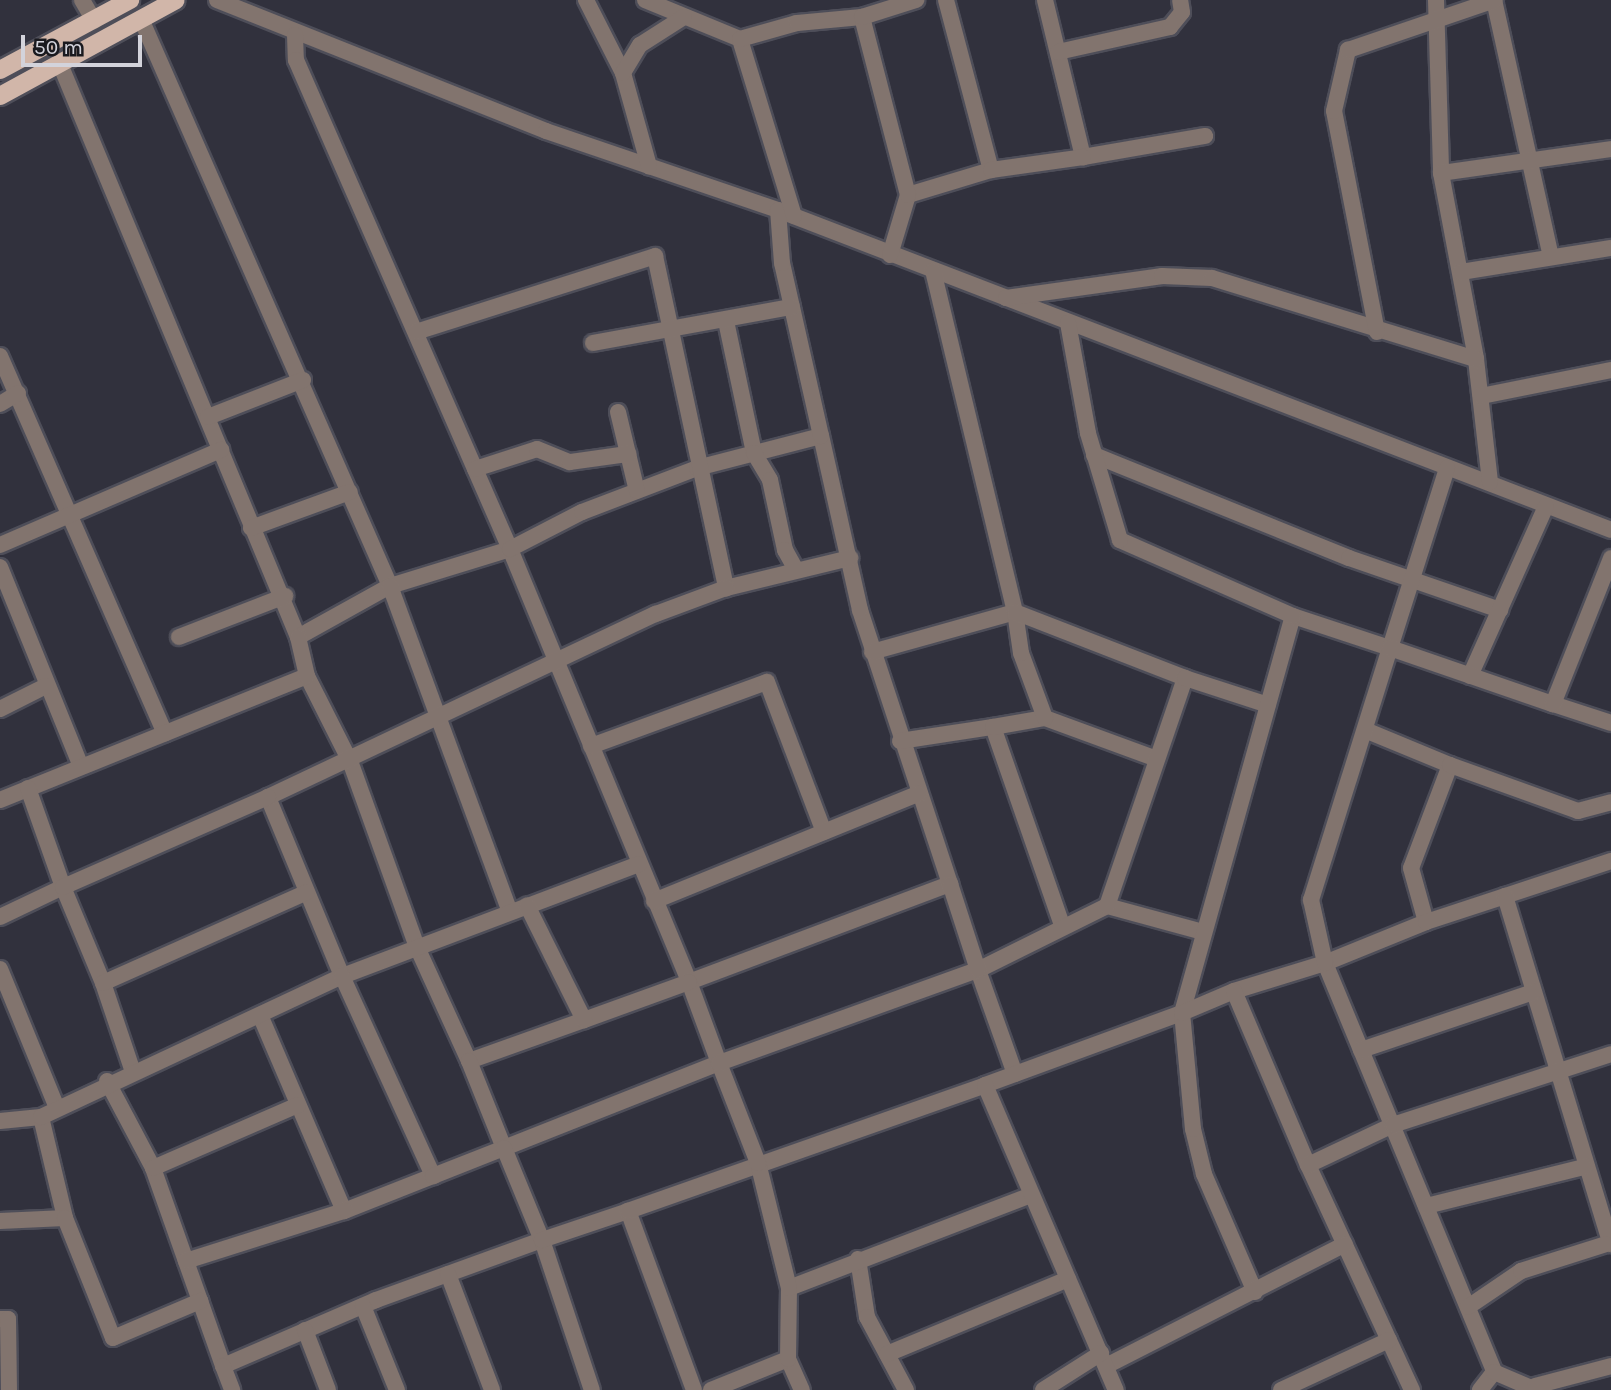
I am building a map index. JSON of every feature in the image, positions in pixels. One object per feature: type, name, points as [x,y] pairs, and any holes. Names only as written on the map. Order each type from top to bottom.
[{"type":"main road","points":[[0,70],[130,0]]},
{"type":"main road","points":[[0,96],[176,0]]},
{"type":"street","points":[[82,0],[94,20]]},
{"type":"street","points":[[217,0],[295,35],[649,166],[778,210],[1611,530]]},
{"type":"street","points":[[586,0],[623,73],[649,166]]},
{"type":"street","points":[[645,0],[740,38],[796,23],[862,17],[916,0]]},
{"type":"street","points":[[946,0],[991,170]]},
{"type":"street","points":[[1045,0],[1083,157]]},
{"type":"street","points":[[1058,52],[1170,27],[1182,12],[1180,0]]},
{"type":"street","points":[[1436,0],[1441,173],[1476,359],[1490,482]]},
{"type":"street","points":[[1377,332],[1334,111],[1348,50],[1495,0],[1534,160],[1551,257]]},
{"type":"street","points":[[623,73],[640,44],[684,17]]},
{"type":"street","points":[[862,17],[908,195],[890,255]]},
{"type":"street","points":[[141,19],[303,380],[390,586],[436,722],[510,912]]},
{"type":"street","points":[[295,35],[296,60],[510,549],[689,982],[758,1163],[789,1288],[788,1359],[802,1390]]},
{"type":"street","points":[[740,38],[793,216]]},
{"type":"street","points":[[60,64],[208,417],[251,528],[285,596],[307,676],[350,761],[417,947],[469,1061],[542,1240],[592,1390]]},
{"type":"street","points":[[908,195],[991,170],[1205,136]]},
{"type":"street","points":[[1441,173],[1611,149]]},
{"type":"street","points":[[778,210],[792,307],[872,652],[1015,1074]]},
{"type":"street","points":[[1461,272],[1611,248]]},
{"type":"street","points":[[416,332],[649,255],[658,261],[704,466],[726,588]]},
{"type":"street","points":[[933,271],[1015,612],[1021,653],[1045,718]]},
{"type":"street","points":[[1003,298],[1186,275],[1235,284],[1377,332],[1476,359]]},
{"type":"street","points":[[593,343],[672,331],[792,307]]},
{"type":"street","points":[[726,321],[754,453],[770,480],[785,550],[796,570]]},
{"type":"street","points":[[1068,323],[1094,455],[1120,540],[1293,616],[1611,723]]},
{"type":"street","points":[[0,356],[165,733]]},
{"type":"street","points":[[1481,396],[1611,370]]},
{"type":"street","points":[[208,417],[303,380]]},
{"type":"street","points":[[0,404],[18,393]]},
{"type":"street","points":[[618,412],[637,491]]},
{"type":"street","points":[[298,637],[390,586],[510,549],[637,491],[704,466],[821,436]]},
{"type":"street","points":[[475,469],[537,449],[570,462],[628,454]]},
{"type":"street","points":[[0,545],[221,450]]},
{"type":"street","points":[[1094,455],[1411,580],[1500,610]]},
{"type":"street","points":[[1447,468],[1311,900],[1325,963],[1494,1372],[1535,1388],[1611,1366]]},
{"type":"street","points":[[251,528],[350,492]]},
{"type":"street","points":[[1471,676],[1546,506]]},
{"type":"street","points":[[0,917],[350,761],[557,663],[726,588],[850,558]]},
{"type":"street","points":[[1553,704],[1611,558]]},
{"type":"street","points":[[0,567],[31,632],[46,686],[81,766]]},
{"type":"street","points":[[179,636],[285,596]]},
{"type":"street","points":[[872,652],[1015,612],[1185,678],[1268,705]]},
{"type":"street","points":[[1255,1292],[1204,1174],[1193,1129],[1182,1013],[1293,616]]},
{"type":"street","points":[[0,800],[307,676]]},
{"type":"street","points":[[1107,906],[1185,678]]},
{"type":"street","points":[[591,746],[767,681],[824,832]]},
{"type":"street","points":[[0,709],[46,686]]},
{"type":"street","points":[[900,741],[1045,718],[1157,759]]},
{"type":"street","points":[[993,727],[1062,925]]},
{"type":"street","points":[[1365,730],[1450,765],[1578,811],[1611,802]]},
{"type":"street","points":[[1426,922],[1411,868],[1450,765]]},
{"type":"street","points":[[28,788],[63,887],[103,983],[133,1072]]},
{"type":"street","points":[[654,901],[918,794]]},
{"type":"street","points":[[268,797],[342,976],[433,1176]]},
{"type":"street","points":[[223,1366],[363,1306],[447,1274],[985,1085],[1182,1013],[1234,991],[1325,963],[1426,922],[1611,861]]},
{"type":"street","points":[[0,1121],[32,1119],[107,1081],[133,1072],[342,976],[639,864]]},
{"type":"street","points":[[469,1061],[950,884]]},
{"type":"street","points":[[103,983],[307,892]]},
{"type":"street","points":[[1468,1307],[1521,1271],[1609,1244],[1505,896]]},
{"type":"street","points":[[527,905],[584,1020]]},
{"type":"street","points":[[186,1262],[344,1211],[719,1063],[978,970],[1062,925],[1107,906],[1203,932]]},
{"type":"street","points":[[0,969],[57,1108]]},
{"type":"street","points":[[1234,991],[1308,1165],[1412,1390]]},
{"type":"street","points":[[1362,1050],[1533,992]]},
{"type":"street","points":[[260,1015],[344,1211]]},
{"type":"street","points":[[1308,1165],[1393,1125],[1611,1054]]},
{"type":"street","points":[[107,1081],[153,1168],[232,1390]]},
{"type":"street","points":[[985,1085],[1029,1196],[1116,1390]]},
{"type":"street","points":[[153,1168],[298,1105]]},
{"type":"street","points":[[32,1119],[65,1219],[113,1338],[200,1301]]},
{"type":"street","points":[[1426,1206],[1584,1167]]},
{"type":"street","points":[[789,1288],[1029,1196]]},
{"type":"street","points":[[628,1211],[694,1390]]},
{"type":"street","points":[[0,1221],[65,1219]]},
{"type":"street","points":[[1043,1390],[1103,1359],[1255,1292],[1345,1244]]},
{"type":"street","points":[[859,1259],[867,1317],[906,1390]]},
{"type":"street","points":[[447,1274],[492,1390]]},
{"type":"street","points":[[887,1354],[1068,1279]]},
{"type":"street","points":[[363,1306],[397,1390]]},
{"type":"street","points":[[0,1319],[8,1319],[9,1390]]},
{"type":"street","points":[[305,1330],[328,1390]]},
{"type":"street","points":[[1281,1390],[1389,1340]]},
{"type":"street","points":[[711,1390],[788,1359]]},
{"type":"street","points":[[1480,1390],[1494,1372]]}]
